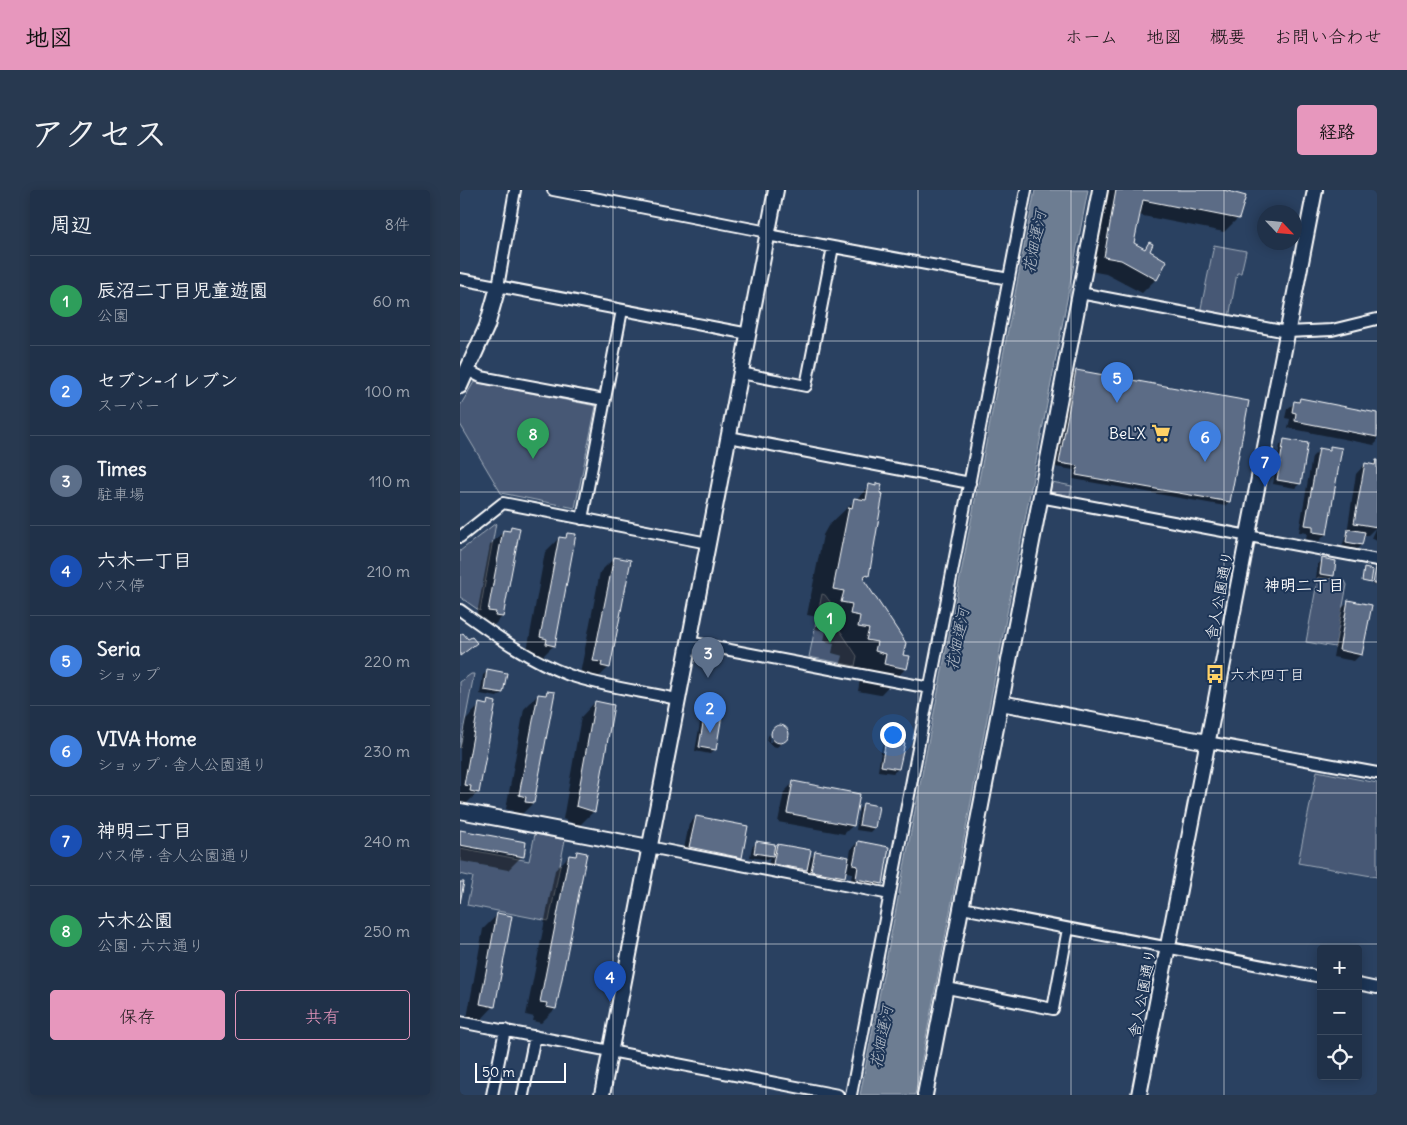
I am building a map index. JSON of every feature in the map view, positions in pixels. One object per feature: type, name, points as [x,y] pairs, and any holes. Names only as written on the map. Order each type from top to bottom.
[{"type":"street","points":[[460,386],[469,370],[487,326],[498,287],[515,190]]},
{"type":"street","points":[[553,190],[833,247],[1009,279]]},
{"type":"street","points":[[602,1095],[648,847],[776,190]]},
{"type":"street","points":[[851,1095],[1026,190]]},
{"type":"street","points":[[926,1095],[1100,190]]},
{"type":"street","name":"舎人公園通り","points":[[1139,1095],[1315,190]]},
{"type":"street","points":[[741,374],[806,386],[833,247]]},
{"type":"street","points":[[460,279],[749,334]]},
{"type":"street","points":[[1080,293],[1287,332],[1332,330],[1377,319]]},
{"type":"street","points":[[582,519],[622,310]]},
{"type":"street","points":[[469,370],[481,377],[604,400]]},
{"type":"street","points":[[729,437],[970,483]]},
{"type":"street","points":[[1040,497],[1377,560]]},
{"type":"street","points":[[460,537],[503,503],[708,543]]},
{"type":"street","points":[[460,610],[525,655],[568,674],[601,684],[677,699]]},
{"type":"street","points":[[688,642],[930,688]]},
{"type":"street","points":[[1001,703],[1377,773]]},
{"type":"street","points":[[460,811],[890,894]]},
{"type":"street","points":[[962,908],[1317,976]]},
{"type":"street","points":[[947,988],[1053,1008],[1068,929]]},
{"type":"street","points":[[1362,985],[1377,988]]},
{"type":"street","points":[[460,1022],[838,1095]]},
{"type":"street","points":[[492,1095],[505,1030]]},
{"type":"street","points":[[523,1095],[535,1036]]},
{"type":"shaded area","points":[[1214,245],[1246,251],[1241,273],[1237,273],[1229,318],[1200,313]]},
{"type":"shaded area","points":[[474,382],[596,406],[575,508],[501,493],[460,424],[460,406]]},
{"type":"shaded area","points":[[1052,482],[1072,486],[1070,496],[1050,492]]},
{"type":"shaded area","points":[[496,523],[480,611],[460,597],[460,551]]},
{"type":"shaded area","points":[[1318,577],[1345,581],[1347,585],[1335,647],[1306,642]]},
{"type":"shaded area","points":[[822,594],[825,595],[839,614],[839,629],[857,656],[855,666],[809,657]]},
{"type":"shaded area","points":[[474,674],[460,748],[460,682]]},
{"type":"shaded area","points":[[1317,771],[1377,783],[1377,877],[1298,863]]},
{"type":"shaded area","points":[[535,834],[565,840],[549,921],[467,905],[473,877],[460,874],[460,848],[529,861]]},
{"type":"water","name":"花畑運河","points":[[1035,190],[1088,190],[915,1095],[860,1095]]},
{"type":"building","points":[[1116,190],[1224,190],[1246,196],[1239,219],[1143,200],[1134,243],[1145,249],[1149,242],[1153,244],[1150,251],[1167,261],[1157,280],[1121,260],[1104,257]]},
{"type":"building","points":[[1076,370],[1249,401],[1230,502],[1076,475],[1078,466],[1059,463]]},
{"type":"building","points":[[1300,398],[1377,413],[1377,437],[1295,421],[1296,413],[1292,412],[1294,401],[1299,402]]},
{"type":"building","points":[[1284,439],[1308,443],[1301,484],[1277,480]]},
{"type":"building","points":[[1330,446],[1342,448],[1327,534],[1313,532],[1313,526],[1305,525],[1319,448],[1330,450]]},
{"type":"building","points":[[1376,460],[1377,527],[1354,523],[1365,463],[1375,465]]},
{"type":"building","points":[[876,483],[882,484],[880,493],[883,494],[869,576],[865,575],[864,580],[906,643],[903,655],[910,656],[907,669],[884,664],[886,654],[875,651],[877,642],[866,640],[869,629],[858,627],[860,616],[850,614],[852,604],[841,602],[844,591],[833,589],[849,507],[852,508],[854,498],[866,500],[869,484],[876,486]]},
{"type":"building","points":[[511,526],[520,528],[503,617],[495,616],[496,612],[488,611],[503,530],[510,531]]},
{"type":"building","points":[[1348,529],[1365,532],[1362,545],[1346,542]]},
{"type":"building","points":[[567,533],[576,534],[555,646],[546,644],[547,639],[540,637],[559,537],[566,538]]},
{"type":"building","points":[[614,557],[631,560],[610,668],[601,666],[602,662],[593,661]]},
{"type":"building","points":[[1322,558],[1336,561],[1334,576],[1320,574]]},
{"type":"building","points":[[1376,567],[1377,584],[1373,584]]},
{"type":"building","points":[[1364,568],[1373,570],[1371,583],[1362,581]]},
{"type":"building","points":[[1348,600],[1372,605],[1362,655],[1339,650]]},
{"type":"building","points":[[463,633],[468,639],[472,637],[477,643],[460,656],[460,635]]},
{"type":"building","points":[[487,669],[507,673],[503,693],[484,690]]},
{"type":"building","points":[[547,691],[555,692],[534,803],[525,802],[526,797],[519,795],[538,694],[546,695]]},
{"type":"building","points":[[488,700],[496,702],[479,793],[470,791],[471,786],[464,785],[479,703],[487,705]]},
{"type":"building","points":[[595,701],[614,705],[595,812],[576,806]]},
{"type":"building","points":[[705,712],[722,715],[716,750],[699,747]]},
{"type":"building","points":[[780,725],[786,728],[789,734],[786,740],[780,743],[774,740],[771,734],[774,728]]},
{"type":"building","points":[[886,740],[905,743],[899,769],[881,766]]},
{"type":"building","points":[[793,781],[860,794],[854,826],[787,813]]},
{"type":"building","points":[[863,803],[879,806],[875,828],[859,825]]},
{"type":"building","points":[[696,816],[748,826],[742,858],[689,847]]},
{"type":"building","points":[[460,830],[526,842],[524,857],[460,845]]},
{"type":"building","points":[[756,841],[775,844],[773,856],[754,853]]},
{"type":"building","points":[[858,841],[889,847],[883,884],[856,879],[858,866],[853,865]]},
{"type":"building","points":[[777,844],[811,850],[807,870],[773,864]]},
{"type":"building","points":[[577,851],[587,853],[556,1009],[546,1007],[547,1003],[540,1002],[569,855],[576,856]]},
{"type":"building","points":[[815,851],[849,857],[845,877],[811,871]]},
{"type":"building","points":[[460,882],[464,882],[460,903]]},
{"type":"building","points":[[497,913],[512,916],[495,1007],[480,1004]]},
{"type":"place","name":"Seria","points":[[1117,403]]},
{"type":"place","name":"BeL'X","points":[[1161,433]]},
{"type":"place","name":"六木公園","points":[[533,459]]},
{"type":"place","name":"VIVA Home","points":[[1205,462]]},
{"type":"place","name":"神明二丁目","points":[[1265,487]]},
{"type":"place","name":"辰沼二丁目児童遊園","points":[[830,643]]},
{"type":"place","name":"六木四丁目","points":[[1215,674]]},
{"type":"place","name":"Times","points":[[708,678]]},
{"type":"place","name":"セブン-イレブン","points":[[710,733]]},
{"type":"place","name":"六木一丁目","points":[[610,1002]]},
{"type":"district","name":"神明二丁目","points":[[1304,585]]}]
